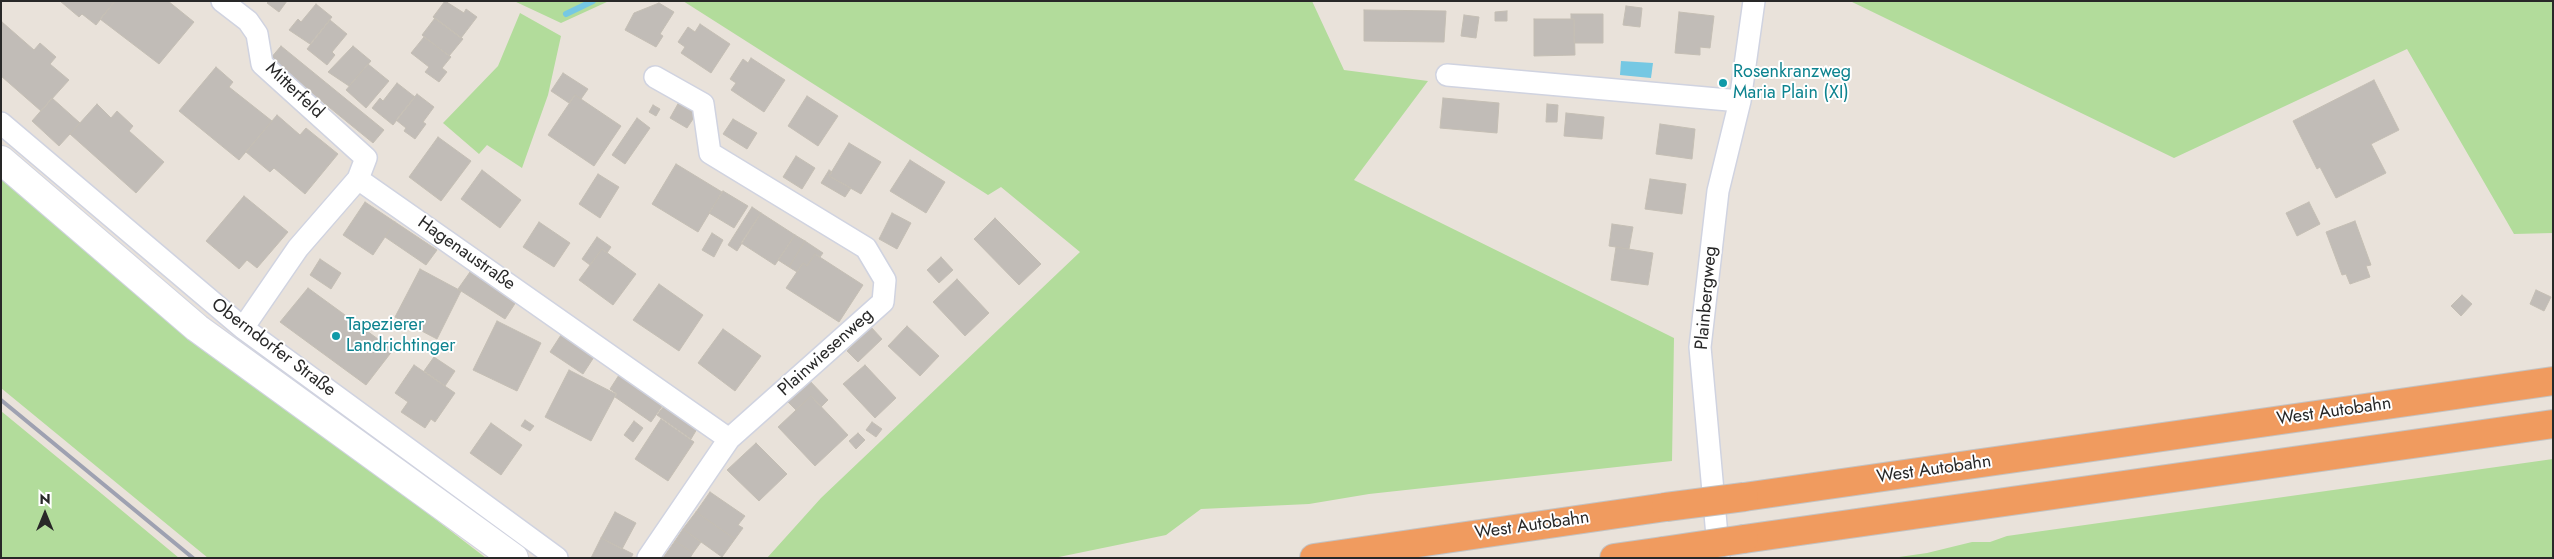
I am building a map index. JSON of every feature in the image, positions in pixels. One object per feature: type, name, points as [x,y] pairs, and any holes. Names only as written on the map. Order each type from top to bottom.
[{"type":"highway","name":"West Autobahn","points":[[1314,558],[2553,381]]},
{"type":"highway","points":[[1614,558],[2553,424]]},
{"type":"main road","name":"Oberndorfer Straße","points":[[1,160],[197,328],[514,558]]},
{"type":"street","name":"Mitterfeld","points":[[222,1],[248,21],[256,34],[262,64],[366,158],[358,179]]},
{"type":"street","name":"Plainbergweg","points":[[1719,558],[1700,347],[1718,191],[1740,101],[1754,1]]},
{"type":"street","points":[[1447,75],[1740,101]]},
{"type":"street","name":"Plainwiesenweg","points":[[648,558],[729,439],[883,302],[885,280],[866,248],[710,153],[703,104],[655,77]]},
{"type":"street","name":"Oberndorfer Straße","points":[[1,123],[243,328],[556,558]]},
{"type":"street","points":[[243,328],[298,248],[358,179]]},
{"type":"street","name":"Hagenaustraße","points":[[358,179],[729,439]]},
{"type":"green space","points":[[514,1],[609,1],[561,23]]},
{"type":"green space","points":[[683,1],[1312,1],[1344,70],[1428,81],[1354,180],[1674,338],[1672,461],[1369,494],[1309,504],[1201,509],[1166,535],[1054,558],[767,558],[821,498],[1080,252],[1001,187],[988,195]]},
{"type":"green space","points":[[1850,1],[2553,1],[2553,233],[2514,234],[2407,49],[2174,158]]},
{"type":"green space","points":[[520,13],[561,36],[548,95],[522,168],[487,145],[479,154],[443,123],[498,66]]},
{"type":"green space","points":[[1,172],[186,328],[486,558],[208,558],[1,388]]},
{"type":"green space","points":[[1,411],[102,494],[179,558],[1,558]]},
{"type":"green space","points":[[2553,459],[2553,558],[1892,558],[1927,553],[1972,542],[1990,542],[2007,536]]},
{"type":"water","points":[[1621,61],[1653,63],[1651,78],[1620,75]]},
{"type":"building","points":[[60,1],[115,1],[96,25],[82,14],[79,17]]},
{"type":"building","points":[[115,1],[168,1],[194,22],[159,64],[100,19]]},
{"type":"building","points":[[269,1],[287,1],[279,12],[267,3]]},
{"type":"building","points":[[445,1],[464,13],[466,9],[477,17],[461,38],[433,17]]},
{"type":"building","points":[[659,3],[674,12],[660,34],[663,36],[656,47],[625,30],[634,13]]},
{"type":"building","points":[[316,4],[332,17],[310,44],[289,30],[298,19],[301,22]]},
{"type":"building","points":[[1626,6],[1642,8],[1640,27],[1623,25]]},
{"type":"building","points":[[1364,10],[1446,11],[1444,42],[1364,41]]},
{"type":"building","points":[[1507,11],[1507,21],[1495,21],[1495,12]]},
{"type":"building","points":[[1679,12],[1714,16],[1710,48],[1700,47],[1700,55],[1675,53]]},
{"type":"building","points":[[1571,14],[1603,14],[1603,43],[1574,43],[1574,19],[1571,19]]},
{"type":"building","points":[[1464,15],[1479,17],[1476,38],[1461,36]]},
{"type":"building","points":[[435,18],[463,39],[449,56],[422,35]]},
{"type":"building","points":[[1534,19],[1574,19],[1575,55],[1534,56]]},
{"type":"building","points":[[330,20],[347,34],[332,52],[335,55],[327,65],[307,49]]},
{"type":"building","points":[[2,22],[34,50],[40,43],[56,57],[50,64],[69,80],[41,111],[1,76]]},
{"type":"building","points":[[700,24],[730,44],[711,73],[681,53],[685,47],[678,42],[688,27],[695,32]]},
{"type":"building","points":[[424,37],[451,57],[442,68],[447,72],[439,82],[425,72],[429,67],[411,53]]},
{"type":"building","points":[[281,46],[384,130],[373,143],[270,59]]},
{"type":"building","points":[[353,46],[371,61],[349,86],[328,72]]},
{"type":"building","points":[[751,58],[785,80],[764,112],[731,90],[736,83],[730,79],[743,59],[748,63]]},
{"type":"building","points":[[368,64],[389,81],[366,108],[346,90]]},
{"type":"building","points":[[216,67],[233,82],[229,87],[272,121],[239,160],[179,111]]},
{"type":"building","points":[[563,73],[588,89],[581,99],[575,95],[569,103],[551,91]]},
{"type":"building","points":[[2374,80],[2399,130],[2371,144],[2386,173],[2336,198],[2320,167],[2317,169],[2293,121]]},
{"type":"building","points":[[397,83],[415,97],[393,125],[372,108],[380,98],[383,101]]},
{"type":"building","points":[[417,94],[434,107],[423,122],[426,124],[415,139],[404,131],[406,128],[396,120]]},
{"type":"building","points":[[575,95],[621,126],[594,166],[548,135]]},
{"type":"building","points":[[807,96],[838,116],[818,146],[788,126]]},
{"type":"building","points":[[52,98],[80,123],[59,146],[32,121]]},
{"type":"building","points":[[1443,98],[1499,103],[1497,133],[1440,128]]},
{"type":"building","points":[[679,102],[697,113],[687,128],[670,118]]},
{"type":"building","points":[[97,104],[111,118],[117,111],[133,126],[129,131],[164,162],[136,193],[70,134]]},
{"type":"building","points":[[1547,104],[1558,105],[1557,122],[1546,122]]},
{"type":"building","points":[[653,105],[660,109],[656,116],[649,112]]},
{"type":"building","points":[[1566,113],[1604,117],[1602,139],[1564,136]]},
{"type":"building","points":[[277,115],[300,135],[306,128],[338,154],[305,194],[274,168],[270,172],[246,152]]},
{"type":"building","points":[[637,118],[650,128],[625,164],[612,155]]},
{"type":"building","points":[[733,119],[757,133],[747,149],[723,134]]},
{"type":"building","points":[[1660,124],[1695,129],[1692,159],[1656,154]]},
{"type":"building","points":[[438,137],[471,161],[441,201],[409,177]]},
{"type":"building","points":[[849,143],[881,162],[861,194],[829,176]]},
{"type":"building","points":[[796,156],[815,168],[802,189],[783,177]]},
{"type":"building","points":[[910,160],[945,182],[926,213],[890,191]]},
{"type":"building","points":[[676,164],[722,192],[698,232],[652,204]]},
{"type":"building","points":[[482,170],[521,200],[500,228],[461,199]]},
{"type":"building","points":[[829,170],[832,172],[829,176],[851,188],[845,197],[821,183]]},
{"type":"building","points":[[598,174],[619,187],[600,218],[579,204]]},
{"type":"building","points":[[1650,179],[1686,184],[1682,214],[1645,209]]},
{"type":"building","points":[[723,191],[748,206],[734,228],[709,213]]},
{"type":"building","points":[[244,196],[288,232],[257,268],[247,260],[239,269],[206,241]]},
{"type":"building","points":[[365,202],[395,222],[373,255],[343,235]]},
{"type":"building","points":[[2309,202],[2320,224],[2297,236],[2286,213]]},
{"type":"building","points":[[752,207],[761,213],[737,251],[728,245]]},
{"type":"building","points":[[761,213],[795,235],[775,265],[741,243]]},
{"type":"building","points":[[892,213],[911,223],[897,249],[879,239]]},
{"type":"building","points":[[995,218],[1041,264],[1019,285],[974,239]]},
{"type":"building","points":[[2355,221],[2371,265],[2366,266],[2370,277],[2350,284],[2346,274],[2342,275],[2326,232]]},
{"type":"building","points":[[395,222],[437,250],[426,265],[385,237]]},
{"type":"building","points":[[539,222],[570,243],[554,267],[523,247]]},
{"type":"building","points":[[1612,224],[1633,227],[1629,249],[1609,246]]},
{"type":"building","points":[[712,233],[723,240],[714,257],[702,250]]},
{"type":"building","points":[[795,235],[805,241],[789,267],[778,260]]},
{"type":"building","points":[[597,237],[611,247],[607,253],[602,249],[590,265],[582,259]]},
{"type":"building","points":[[805,241],[823,253],[820,257],[815,254],[807,266],[803,263],[797,272],[789,267]]},
{"type":"building","points":[[1616,247],[1653,253],[1648,285],[1611,280]]},
{"type":"building","points":[[602,249],[636,274],[613,305],[579,280]]},
{"type":"building","points":[[815,254],[863,285],[839,322],[786,288],[803,263],[807,266]]},
{"type":"building","points":[[941,257],[953,270],[939,283],[927,270]]},
{"type":"building","points":[[320,259],[341,273],[331,289],[310,275]]},
{"type":"building","points":[[420,269],[461,291],[437,339],[395,317]]},
{"type":"building","points":[[470,272],[516,302],[505,319],[458,289]]},
{"type":"building","points":[[957,279],[989,313],[965,336],[933,302]]},
{"type":"building","points":[[659,284],[703,315],[679,351],[633,320]]},
{"type":"building","name":"Tapezierer Landrichtinger","points":[[308,288],[393,350],[366,385],[280,322]]},
{"type":"building","points":[[2536,290],[2551,297],[2544,311],[2530,304]]},
{"type":"building","points":[[2462,295],[2472,304],[2461,316],[2451,306]]},
{"type":"building","points":[[497,321],[541,343],[517,391],[473,370]]},
{"type":"building","points":[[907,326],[939,356],[920,376],[888,346]]},
{"type":"building","points":[[871,327],[882,339],[858,362],[847,351]]},
{"type":"building","points":[[723,329],[761,356],[735,391],[698,363]]},
{"type":"building","points":[[561,335],[594,357],[583,374],[550,352]]},
{"type":"building","points":[[434,357],[455,371],[445,386],[424,371]]},
{"type":"building","points":[[414,365],[455,393],[435,422],[431,419],[425,428],[401,412],[408,402],[395,393]]},
{"type":"building","points":[[865,365],[896,398],[875,418],[843,384]]},
{"type":"building","points":[[569,370],[616,394],[591,441],[545,417]]},
{"type":"building","points":[[619,375],[663,405],[651,422],[615,397],[617,394],[610,389]]},
{"type":"building","points":[[808,379],[828,400],[821,407],[811,396],[796,410],[786,400]]},
{"type":"building","points":[[811,396],[848,435],[815,466],[778,427]]},
{"type":"building","points":[[664,406],[697,429],[691,439],[657,415]]},
{"type":"building","points":[[661,419],[694,442],[668,481],[635,459]]},
{"type":"building","points":[[525,420],[534,426],[530,431],[521,426]]},
{"type":"building","points":[[634,421],[643,428],[633,442],[624,435]]},
{"type":"building","points":[[872,422],[882,429],[876,437],[866,430]]},
{"type":"building","points":[[491,423],[522,445],[501,475],[470,453]]},
{"type":"building","points":[[858,433],[865,440],[856,449],[849,441]]},
{"type":"building","points":[[756,443],[787,474],[759,501],[727,470]]},
{"type":"building","points":[[710,492],[745,516],[738,525],[743,528],[735,539],[696,512]]},
{"type":"building","points":[[615,512],[636,523],[622,549],[601,538]]},
{"type":"building","points":[[696,512],[735,539],[722,557],[683,529]]},
{"type":"building","points":[[683,529],[701,542],[693,553],[675,541]]},
{"type":"building","points":[[601,538],[633,554],[631,558],[591,558]]},
{"type":"building","points":[[675,541],[693,553],[690,558],[663,558]]},
{"type":"waterway","points":[[566,14],[593,1]]},
{"type":"railway","points":[[1,400],[193,558]]},
{"type":"place","name":"Rosenkranzweg Maria Plain (XI)","points":[[1723,83]]},
{"type":"place","name":"Tapezierer Landrichtinger","points":[[336,336]]}]
